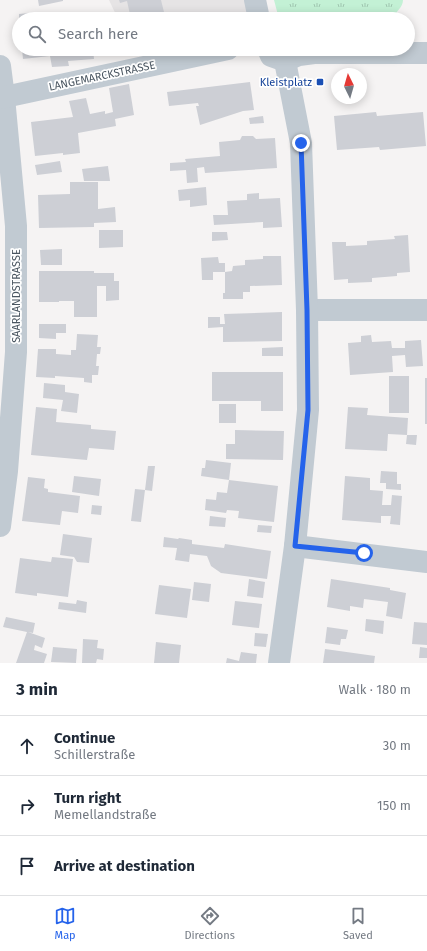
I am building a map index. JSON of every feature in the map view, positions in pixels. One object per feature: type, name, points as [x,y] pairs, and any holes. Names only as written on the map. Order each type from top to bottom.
[{"type":"street","points":[[255,0],[258,12]]},
{"type":"street","points":[[415,53],[427,53]]},
{"type":"street","name":"LANGEMARCKSTRASSE","points":[[2,98],[196,56]]},
{"type":"street","points":[[271,56],[286,61],[297,56]]},
{"type":"street","points":[[279,663],[295,546],[308,410],[307,310],[301,143],[286,61]]},
{"type":"street","name":"SAARLANDSTRASSE","points":[[0,66],[16,226],[16,352],[7,471],[0,526]]},
{"type":"street","points":[[307,310],[427,310]]},
{"type":"street","points":[[295,546],[427,562]]},
{"type":"shaded area","points":[[109,0],[245,0],[248,12],[115,12]]},
{"type":"green space","points":[[274,0],[403,0],[403,3],[397,12],[277,12]]},
{"type":"building","points":[[38,0],[63,0],[63,1],[39,6]]},
{"type":"building","points":[[119,0],[161,0],[164,12],[129,12],[127,1],[120,3]]},
{"type":"building","points":[[23,56],[50,56],[23,59]]},
{"type":"building","points":[[50,56],[94,56],[94,59],[68,61],[69,66],[52,67]]},
{"type":"building","points":[[250,82],[254,110],[243,111],[200,125],[196,106],[199,106],[198,103],[169,106],[167,92]]},
{"type":"building","points":[[129,84],[134,115],[115,119],[116,126],[78,133],[80,153],[35,156],[31,122],[73,117],[69,101],[86,98],[90,114],[105,111],[105,114],[113,112],[109,88]]},
{"type":"building","points":[[376,112],[377,116],[423,112],[426,146],[380,150],[379,147],[337,150],[334,116]]},
{"type":"building","points":[[263,116],[264,123],[250,124],[249,118]]},
{"type":"building","points":[[242,136],[253,136],[256,139],[275,138],[277,168],[205,173],[204,167],[197,168],[198,182],[187,183],[186,170],[170,171],[170,163],[186,162],[185,159],[220,156],[219,142],[240,140]]},
{"type":"building","points":[[60,161],[62,172],[37,175],[35,165]]},
{"type":"building","points":[[108,166],[110,181],[84,181],[82,169]]},
{"type":"building","points":[[70,182],[98,182],[98,209],[115,207],[116,222],[94,223],[94,227],[39,228],[38,195],[70,194]]},
{"type":"building","points":[[206,187],[207,205],[190,207],[190,200],[179,201],[178,190]]},
{"type":"building","points":[[259,193],[259,199],[280,198],[282,227],[263,228],[263,222],[214,225],[213,215],[228,215],[227,201],[247,200],[247,194]]},
{"type":"building","points":[[99,230],[123,230],[123,247],[99,248]]},
{"type":"building","points":[[212,232],[227,232],[228,240],[212,241]]},
{"type":"building","points":[[408,235],[410,272],[397,273],[397,276],[372,278],[372,282],[348,283],[348,279],[334,280],[332,242],[346,242],[346,246],[367,245],[367,241],[395,239],[394,236]]},
{"type":"building","points":[[62,249],[62,265],[41,265],[40,250]]},
{"type":"building","points":[[263,256],[281,256],[282,285],[250,286],[250,292],[243,292],[243,299],[223,299],[223,293],[225,293],[225,272],[232,271],[233,266],[245,265],[245,260],[263,259]]},
{"type":"building","points":[[218,257],[219,263],[225,263],[225,272],[213,272],[213,280],[202,280],[201,258]]},
{"type":"building","points":[[39,271],[94,271],[94,273],[114,273],[114,281],[119,281],[119,300],[106,301],[106,286],[97,286],[97,317],[74,317],[74,301],[39,302]]},
{"type":"building","points":[[282,312],[282,341],[223,342],[223,327],[208,328],[208,317],[220,317],[220,324],[225,324],[224,314]]},
{"type":"building","points":[[39,324],[66,324],[66,333],[56,333],[56,339],[39,338]]},
{"type":"building","points":[[77,334],[98,335],[97,347],[101,347],[100,354],[97,354],[96,366],[99,366],[98,375],[92,375],[92,383],[84,382],[84,378],[55,376],[55,378],[36,377],[38,349],[56,349],[56,354],[71,355],[71,350],[76,350]]},
{"type":"building","points":[[371,335],[372,342],[391,341],[392,348],[405,348],[405,341],[421,340],[423,366],[406,367],[405,355],[392,356],[393,372],[350,375],[348,343],[361,342],[361,336]]},
{"type":"building","points":[[283,347],[283,356],[262,356],[262,348]]},
{"type":"building","points":[[212,372],[283,372],[283,411],[261,411],[261,401],[212,401]]},
{"type":"building","points":[[389,376],[409,376],[409,413],[389,413]]},
{"type":"building","points":[[425,378],[427,378],[427,424],[425,424]]},
{"type":"building","points":[[44,383],[65,385],[65,392],[79,394],[77,413],[61,411],[63,400],[43,398]]},
{"type":"building","points":[[219,404],[236,404],[236,423],[219,423]]},
{"type":"building","points":[[36,407],[57,409],[56,422],[91,425],[91,429],[116,431],[114,450],[89,448],[87,460],[31,455]]},
{"type":"building","points":[[348,407],[368,408],[367,415],[408,418],[407,435],[388,434],[387,451],[345,449]]},
{"type":"building","points":[[235,430],[284,431],[283,460],[226,459],[226,444],[235,444]]},
{"type":"building","points":[[407,435],[417,435],[416,445],[406,444]]},
{"type":"building","points":[[206,460],[231,463],[229,480],[201,476],[202,468],[205,468]]},
{"type":"building","points":[[148,466],[155,466],[152,491],[145,490]]},
{"type":"building","points":[[381,471],[397,472],[397,484],[401,484],[401,490],[386,489],[386,483],[380,483]]},
{"type":"building","points":[[74,476],[101,479],[99,496],[72,492]]},
{"type":"building","points":[[345,476],[370,478],[370,490],[383,491],[382,505],[391,505],[392,495],[402,496],[400,525],[390,524],[391,516],[381,516],[381,523],[342,520]]},
{"type":"building","points":[[28,477],[45,479],[44,488],[48,489],[48,492],[80,496],[78,513],[62,511],[60,525],[22,521]]},
{"type":"building","points":[[229,480],[278,486],[274,522],[238,518],[239,511],[227,510],[226,513],[205,510],[206,499],[216,500],[217,492],[227,493]]},
{"type":"building","points":[[135,489],[145,490],[141,522],[131,521]]},
{"type":"building","points":[[92,505],[102,506],[101,515],[91,514]]},
{"type":"building","points":[[210,516],[226,518],[225,527],[209,526]]},
{"type":"building","points":[[258,525],[272,526],[271,533],[257,532]]},
{"type":"building","points":[[63,534],[92,538],[89,563],[77,562],[74,557],[60,555]]},
{"type":"building","points":[[164,537],[192,540],[192,544],[224,548],[225,544],[271,551],[267,579],[221,573],[211,566],[207,556],[190,554],[189,562],[175,560],[177,548],[163,547]]},
{"type":"building","points":[[52,557],[73,559],[68,597],[37,593],[37,596],[15,593],[20,558],[51,562]]},
{"type":"building","points":[[249,579],[265,582],[263,598],[247,596]]},
{"type":"building","points":[[331,579],[390,588],[390,590],[406,593],[402,619],[386,616],[388,602],[364,599],[363,608],[350,606],[350,611],[327,607]]},
{"type":"building","points":[[194,582],[211,584],[209,602],[192,600]]},
{"type":"building","points":[[159,585],[191,589],[187,618],[155,614]]},
{"type":"building","points":[[77,600],[87,602],[86,613],[58,609],[59,602],[76,604]]},
{"type":"building","points":[[235,601],[262,604],[259,628],[232,625]]},
{"type":"building","points":[[6,617],[35,623],[33,633],[28,632],[45,638],[42,648],[35,645],[34,650],[47,654],[44,663],[16,663],[27,632],[3,627]]},
{"type":"building","points":[[366,619],[384,621],[383,634],[365,631]]},
{"type":"building","points":[[414,622],[427,623],[427,645],[412,644]]},
{"type":"building","points":[[327,627],[348,630],[346,639],[341,639],[340,645],[325,643]]},
{"type":"building","points":[[255,633],[268,634],[266,647],[254,646]]},
{"type":"building","points":[[83,639],[98,640],[97,648],[104,649],[103,660],[97,659],[96,663],[82,663]]},
{"type":"building","points":[[156,642],[181,645],[179,663],[154,663]]},
{"type":"building","points":[[53,647],[77,649],[76,663],[51,662]]},
{"type":"building","points":[[420,647],[427,648],[427,658],[419,658]]},
{"type":"building","points":[[325,649],[375,656],[374,663],[323,663]]},
{"type":"building","points":[[241,652],[257,654],[256,663],[226,663],[227,658],[239,661]]},
{"type":"place","name":"Kleistplatz","points":[[320,82]]},
{"type":"route","points":[[301,143],[307,310],[308,410],[295,546],[364,553]]}]
